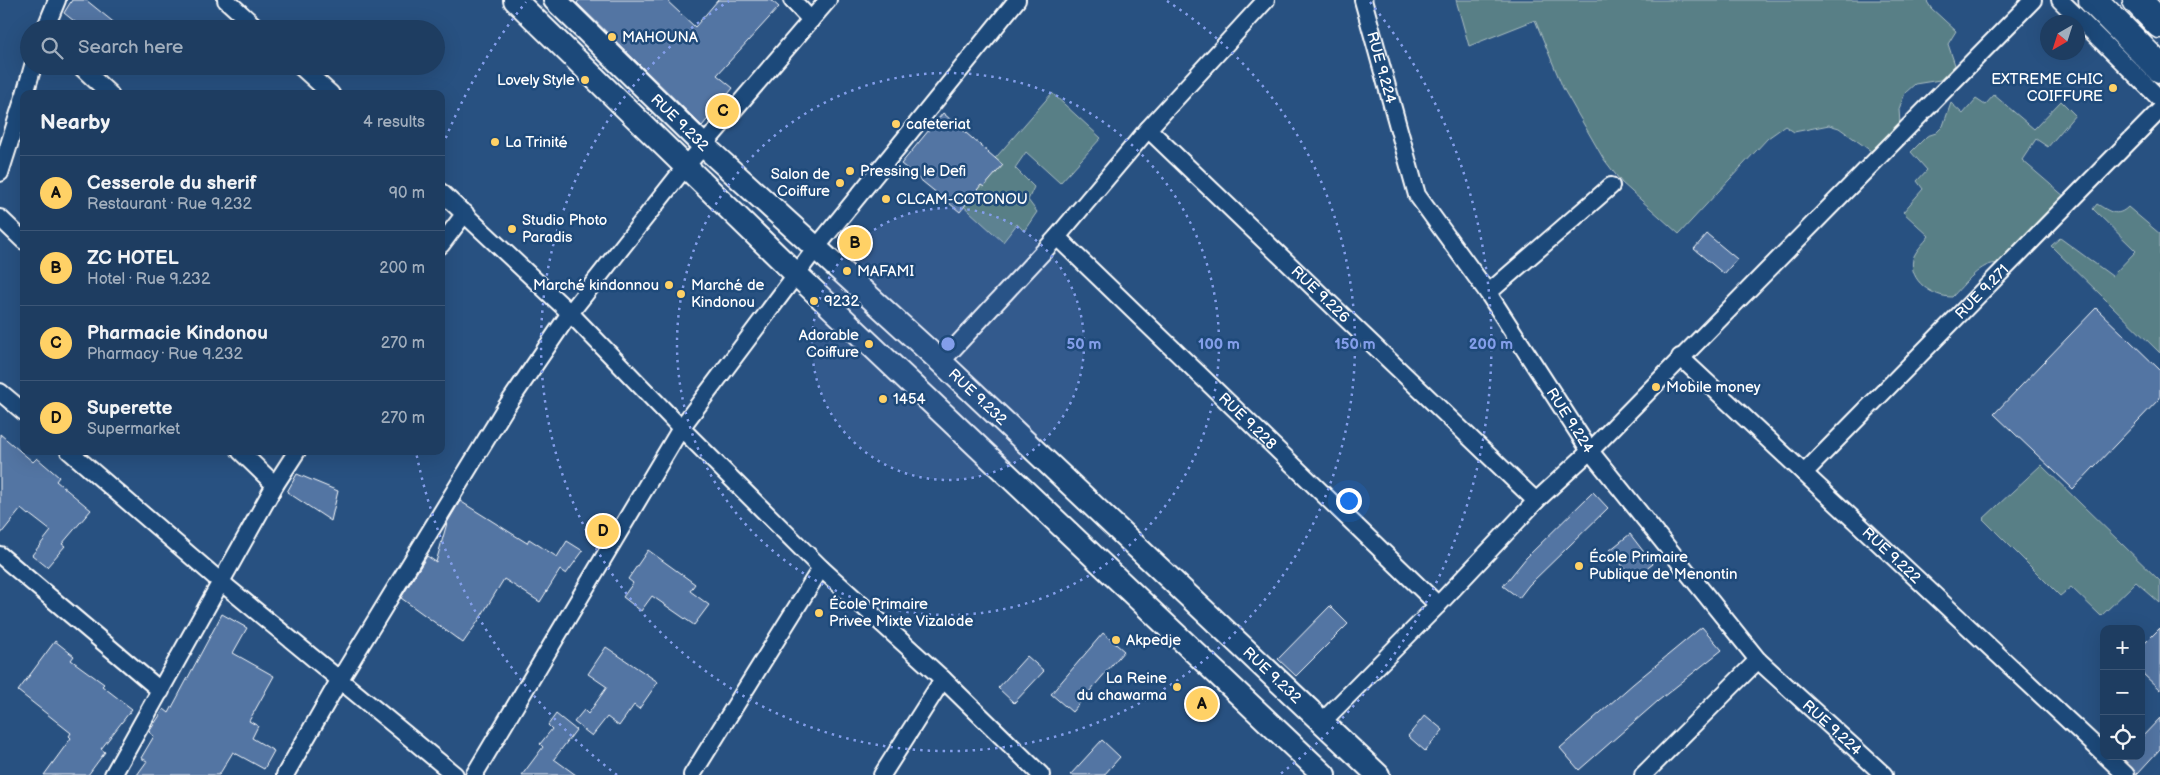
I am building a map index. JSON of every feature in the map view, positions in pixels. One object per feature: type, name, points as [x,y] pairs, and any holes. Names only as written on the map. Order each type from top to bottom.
[{"type":"highway","points":[[2093,0],[2160,68]]},
{"type":"highway","points":[[2136,0],[2160,24]]},
{"type":"street","points":[[48,20],[56,0]]},
{"type":"street","points":[[226,0],[248,20]]},
{"type":"street","name":"RUE 9.232","points":[[515,0],[796,274],[1324,775]]},
{"type":"street","name":"RUE 9.232","points":[[555,0],[704,146],[941,362],[1378,775]]},
{"type":"street","points":[[792,0],[811,20]]},
{"type":"street","points":[[285,775],[340,679],[506,407],[570,313],[686,166],[828,0]]},
{"type":"street","points":[[474,775],[680,428],[816,248],[1017,0]]},
{"type":"street","points":[[941,362],[1057,237],[1148,128],[1266,0]]},
{"type":"street","name":"RUE 9.224","points":[[1362,0],[1417,195],[1488,293],[1590,451],[1758,660],[1884,775]]},
{"type":"street","points":[[1321,723],[1438,605],[1536,501],[1590,451],[1680,357],[2033,0]]},
{"type":"street","points":[[2060,0],[2160,99]]},
{"type":"street","points":[[26,90],[30,75]]},
{"type":"street","points":[[90,75],[106,90]]},
{"type":"street","points":[[310,75],[327,90]]},
{"type":"street","points":[[0,173],[20,108]]},
{"type":"street","name":"RUE 9.271","points":[[1804,473],[2160,110]]},
{"type":"street","name":"RUE 9.226","points":[[1148,128],[1536,501]]},
{"type":"street","points":[[1488,293],[1611,186]]},
{"type":"street","points":[[445,196],[570,313],[680,428],[821,568],[943,679],[1041,775]]},
{"type":"street","points":[[445,240],[465,213]]},
{"type":"street","points":[[0,218],[20,237]]},
{"type":"street","name":"RUE 9.228","points":[[1057,237],[1438,605]]},
{"type":"street","name":"RUE 9.222","points":[[1680,357],[2100,750]]},
{"type":"street","points":[[0,392],[20,409]]},
{"type":"street","points":[[74,455],[221,582],[455,775]]},
{"type":"street","points":[[244,455],[275,485]]},
{"type":"street","points":[[113,775],[275,485],[294,455]]},
{"type":"street","points":[[0,555],[161,691]]},
{"type":"street","points":[[692,775],[821,568]]},
{"type":"street","points":[[1643,775],[1758,660]]},
{"type":"street","points":[[882,775],[943,679]]},
{"type":"street","points":[[2110,760],[2126,775]]},
{"type":"green space","points":[[1456,0],[1926,0],[1931,8],[1956,31],[1948,44],[1955,65],[1940,80],[1915,84],[1905,93],[1899,109],[1900,124],[1871,151],[1839,128],[1829,125],[1794,132],[1785,126],[1768,138],[1679,234],[1622,183],[1603,158],[1563,88],[1535,20],[1469,46]]},
{"type":"green space","points":[[1052,93],[1101,138],[1060,183],[1026,152],[1015,168],[1034,187],[1028,200],[1037,212],[1024,231],[1017,224],[1003,242],[958,201]]},
{"type":"green space","points":[[1994,95],[2034,129],[2061,101],[2075,115],[2048,147],[2036,139],[2022,160],[2065,197],[1999,264],[1986,266],[1980,270],[1952,297],[1937,294],[1918,281],[1912,267],[1916,253],[1929,236],[1903,212],[1923,189],[1917,181],[1927,170],[1911,152],[1927,136],[1936,133],[1943,126],[1951,103],[1963,114],[1976,99],[1985,105]]},
{"type":"green space","points":[[2097,204],[2117,213],[2128,207],[2160,234],[2160,353],[2051,246],[2060,238],[2112,276],[2136,251],[2093,209]]},
{"type":"green space","points":[[2041,465],[2160,581],[2160,603],[2136,582],[2101,616],[2071,587],[2060,596],[1983,519]]},
{"type":"building","points":[[72,0],[86,0],[111,20],[73,20],[64,13]]},
{"type":"building","points":[[579,0],[666,0],[695,27],[718,0],[771,0],[779,7],[717,75],[733,88],[702,126],[577,3]]},
{"type":"building","points":[[943,113],[1003,165],[984,187],[981,185],[960,212],[901,164]]},
{"type":"building","points":[[1707,234],[1737,259],[1724,274],[1694,249]]},
{"type":"building","points":[[2096,308],[2160,370],[2160,398],[2073,489],[1994,414]]},
{"type":"building","points":[[0,434],[20,451],[20,455],[25,455],[33,462],[37,458],[59,477],[56,481],[91,510],[62,544],[65,546],[47,567],[32,555],[51,531],[29,514],[21,509],[0,535]]},
{"type":"building","points":[[297,474],[338,491],[331,521],[287,492]]},
{"type":"building","points":[[1593,492],[1608,508],[1529,585],[1519,598],[1503,586],[1526,558]]},
{"type":"building","points":[[460,501],[527,543],[529,539],[557,557],[567,541],[583,551],[566,574],[560,570],[540,602],[504,579],[463,643],[401,598],[427,556],[436,562],[447,523]]},
{"type":"building","points":[[1630,534],[1653,564],[1633,579],[1610,550]]},
{"type":"building","points":[[648,550],[695,584],[690,591],[709,605],[694,625],[652,596],[641,611],[623,597],[633,583],[628,579]]},
{"type":"building","points":[[1330,606],[1348,624],[1296,676],[1278,659]]},
{"type":"building","points":[[222,614],[247,628],[233,653],[274,676],[249,721],[258,726],[252,738],[274,751],[264,769],[233,752],[219,775],[137,775],[147,761],[141,758],[154,736],[149,732],[164,709],[169,713]]},
{"type":"building","points":[[1702,627],[1722,650],[1658,701],[1579,770],[1560,748]]},
{"type":"building","points":[[2160,628],[2160,690],[2145,676],[2145,643]]},
{"type":"building","points":[[1103,633],[1124,651],[1072,712],[1051,694]]},
{"type":"building","points":[[55,641],[74,656],[71,660],[104,684],[102,686],[132,709],[101,749],[105,752],[88,775],[44,775],[71,738],[69,736],[71,733],[18,691]]},
{"type":"building","points":[[606,647],[658,682],[639,709],[634,705],[619,726],[607,717],[592,736],[574,722],[584,710],[588,714],[607,687],[588,674]]},
{"type":"building","points":[[1027,656],[1044,671],[1014,703],[998,688]]},
{"type":"building","points":[[556,714],[576,730],[554,759],[576,775],[522,775],[543,747],[540,744],[552,729],[548,725]]},
{"type":"building","points":[[1425,715],[1443,730],[1425,751],[1408,736]]},
{"type":"building","points":[[2160,718],[2160,749],[2137,774],[2125,760],[2145,760],[2145,734]]},
{"type":"building","points":[[1102,740],[1120,757],[1104,775],[1070,775]]},
{"type":"place","name":"MAHOUNA","points":[[612,37]]},
{"type":"place","name":"Lovely Style","points":[[585,80]]},
{"type":"place","name":"EXTREME CHIC COIFFURE","points":[[2113,88]]},
{"type":"place","name":"Pharmacie Kindonou","points":[[723,111]]},
{"type":"place","name":"cafeteriat","points":[[896,124]]},
{"type":"place","name":"La Trinité","points":[[495,142]]},
{"type":"place","name":"Pressing le Defi","points":[[850,171]]},
{"type":"place","name":"Salon de Coiffure","points":[[840,183]]},
{"type":"place","name":"CLCAM-COTONOU","points":[[886,199]]},
{"type":"place","name":"Studio Photo Paradis","points":[[512,229]]},
{"type":"place","name":"ZC HOTEL","points":[[855,243]]},
{"type":"place","name":"MAFAMI","points":[[847,271]]},
{"type":"place","name":"Marché kindonnou","points":[[669,285]]},
{"type":"place","name":"Marché de Kindonou","points":[[681,294]]},
{"type":"place","name":"9232","points":[[814,301]]},
{"type":"place","name":"Adorable Coiffure","points":[[869,344]]},
{"type":"place","name":"Mobile money","points":[[1656,387]]},
{"type":"place","name":"1454","points":[[883,399]]},
{"type":"place","name":"Superette","points":[[603,531]]},
{"type":"place","name":"École Primaire Publique de Menontin","points":[[1579,566]]},
{"type":"place","name":"École Primaire Privee Mixte Vizalode","points":[[819,613]]},
{"type":"place","name":"Akpedje","points":[[1116,640]]},
{"type":"place","name":"La Reine du chawarma","points":[[1177,687]]},
{"type":"place","name":"Cesserole du sherif","points":[[1202,704]]}]
